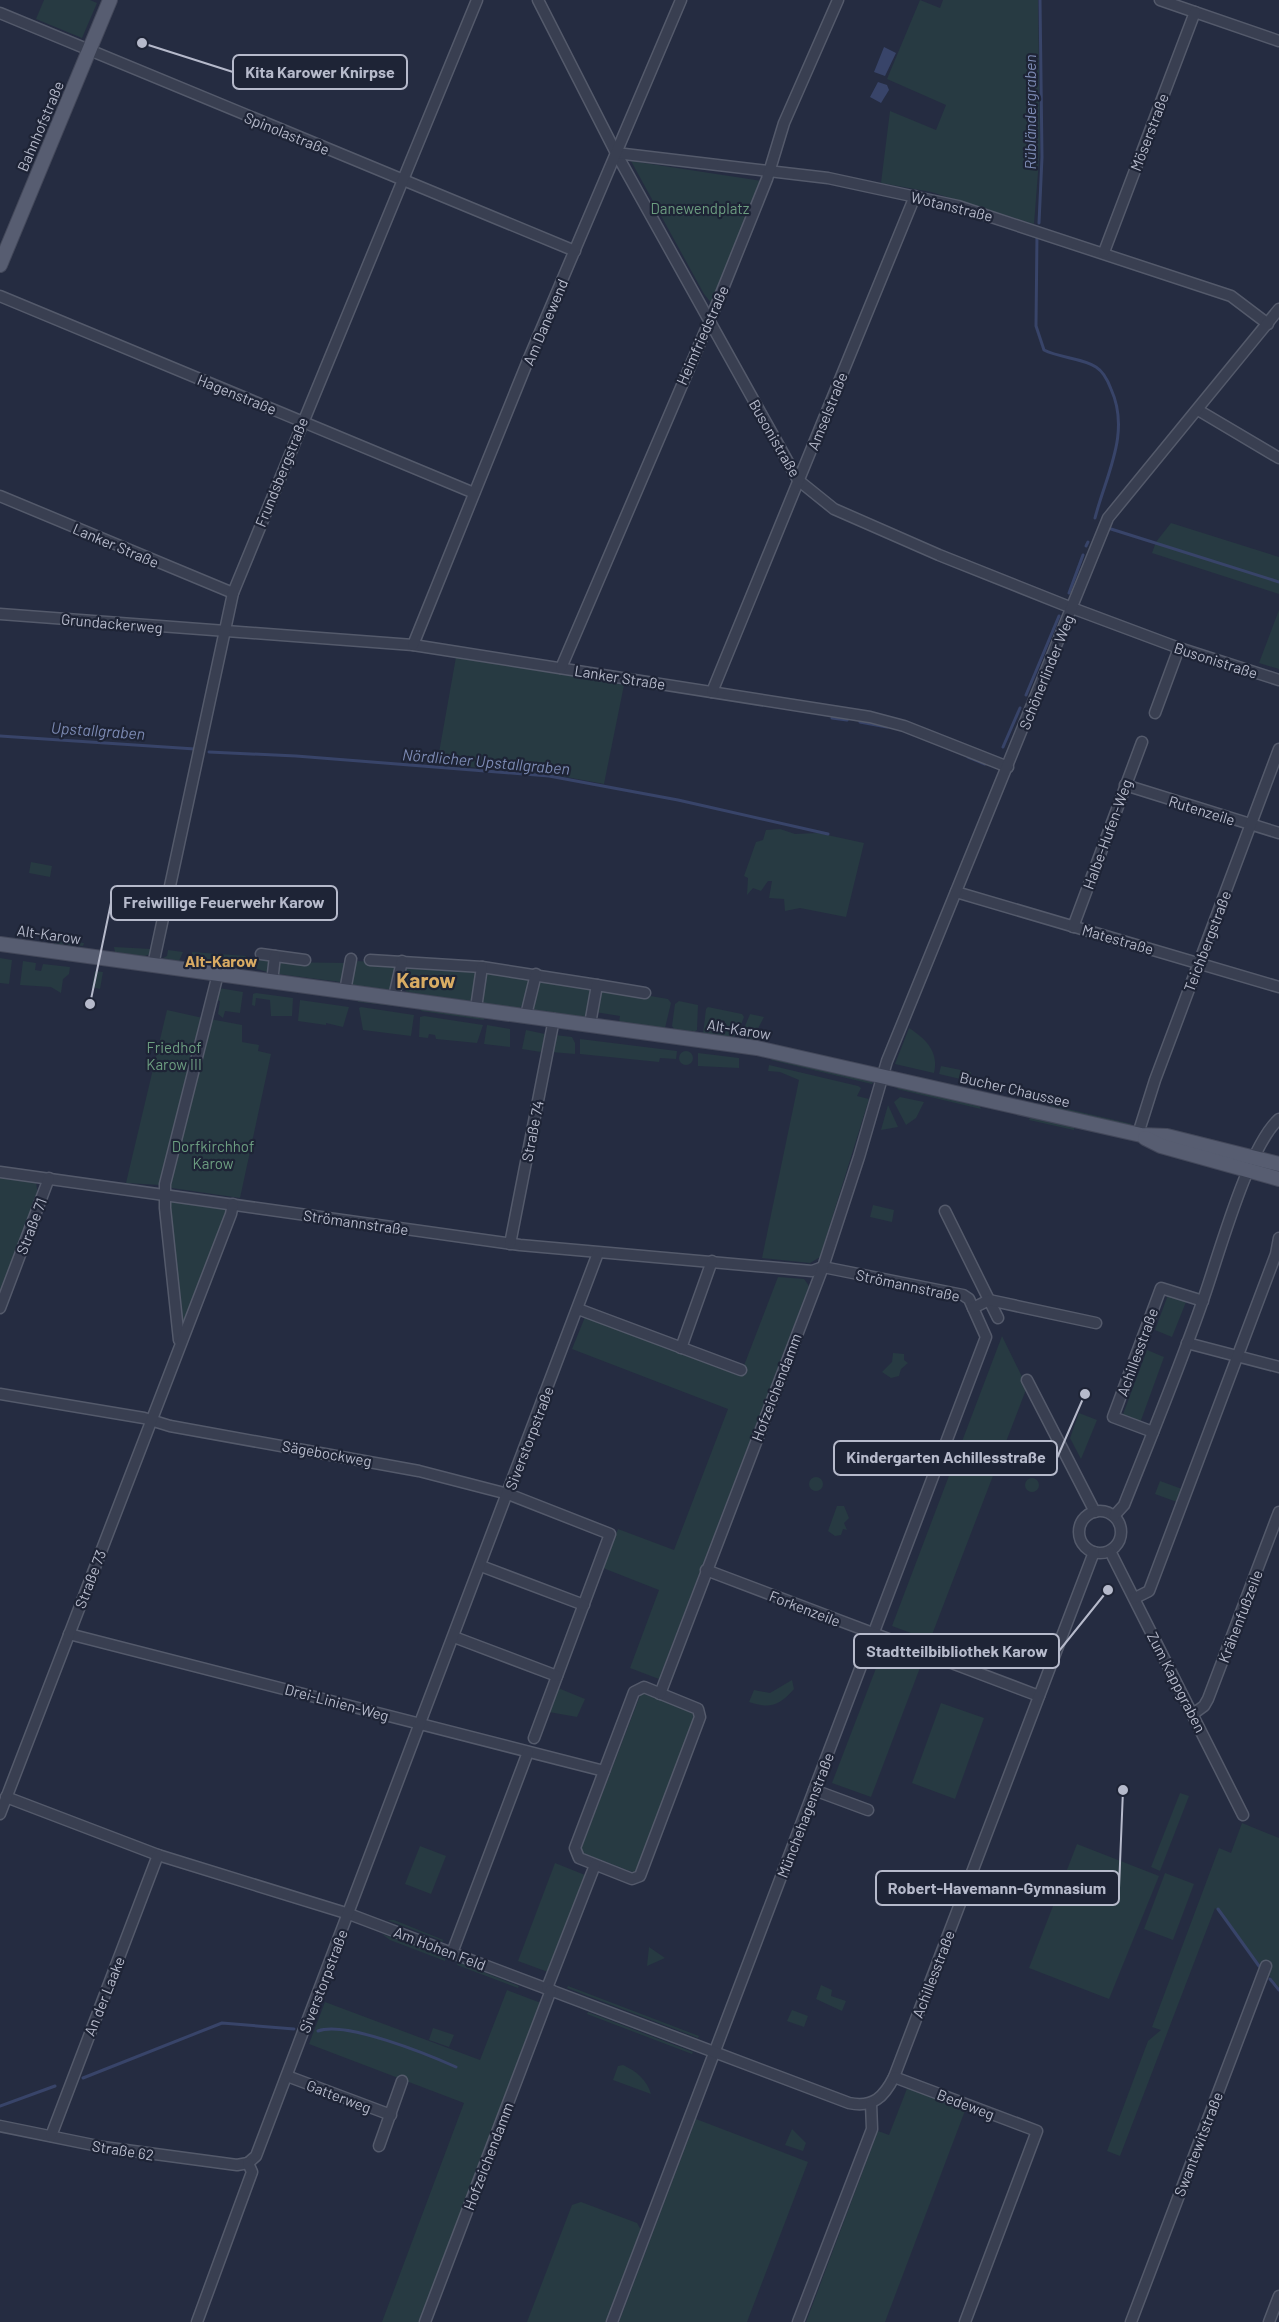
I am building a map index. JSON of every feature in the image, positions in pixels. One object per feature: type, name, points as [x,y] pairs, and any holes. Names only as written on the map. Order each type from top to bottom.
[{"type":"main road","name":"Bahnhofstraße","points":[[0,265],[110,0]]},
{"type":"main road","name":"Alt-Karow","points":[[0,944],[554,1018],[757,1048],[882,1076]]},
{"type":"main road","name":"Bucher Chaussee","points":[[882,1076],[1139,1134],[1167,1136],[1279,1164]]},
{"type":"main road","name":"Bucher Chaussee","points":[[1139,1134],[1161,1146],[1279,1179]]},
{"type":"street","name":"Frundsbergstraße","points":[[153,965],[233,593],[401,179],[477,0]]},
{"type":"street","name":"Busonistraße","points":[[537,0],[616,153],[798,480],[834,509],[1072,609],[1279,681]]},
{"type":"street","name":"Am Danewend","points":[[413,645],[574,250],[681,0]]},
{"type":"street","name":"Heimfriedstraße","points":[[561,668],[769,171],[784,123],[838,0]]},
{"type":"street","points":[[1160,0],[1279,41]]},
{"type":"street","name":"Möserstraße","points":[[1104,252],[1195,12]]},
{"type":"street","name":"Spinolastraße","points":[[0,13],[574,250]]},
{"type":"street","name":"Wotanstraße","points":[[616,153],[828,178],[958,206],[1104,252],[1231,296],[1268,324]]},
{"type":"street","name":"Amselstraße","points":[[712,692],[915,196]]},
{"type":"street","name":"Hagenstraße","points":[[0,296],[474,493]]},
{"type":"street","name":"Schönerlinder Weg","points":[[882,1076],[1108,518],[1279,309]]},
{"type":"street","points":[[1198,410],[1279,458]]},
{"type":"street","name":"Lanker Straße","points":[[0,496],[233,593]]},
{"type":"street","name":"Grundackerweg","points":[[0,614],[224,632]]},
{"type":"street","name":"Lanker Straße","points":[[224,632],[413,645],[889,722],[1008,767]]},
{"type":"street","points":[[1155,713],[1179,648]]},
{"type":"street","name":"Halbe-Hufen-Weg","points":[[1072,927],[1142,742]]},
{"type":"street","name":"Teichbergstraße","points":[[1139,1134],[1155,1080],[1279,749]]},
{"type":"street","name":"Rutenzeile","points":[[1125,786],[1279,833]]},
{"type":"street","name":"Matestraße","points":[[956,892],[1279,987]]},
{"type":"street","points":[[261,954],[305,960]]},
{"type":"street","points":[[272,982],[275,956]]},
{"type":"street","points":[[345,991],[351,958]]},
{"type":"street","points":[[370,960],[482,967],[645,993]]},
{"type":"street","points":[[394,997],[402,961]]},
{"type":"street","points":[[476,1008],[482,967]]},
{"type":"street","name":"Straße 73","points":[[180,1344],[164,1195],[218,974]]},
{"type":"street","points":[[526,1015],[536,974]]},
{"type":"street","points":[[590,1024],[597,985]]},
{"type":"street","name":"Straße 74","points":[[510,1244],[554,1018]]},
{"type":"street","name":"Hofzeichendamm","points":[[660,1694],[823,1267],[859,1157],[882,1076]]},
{"type":"street","points":[[1114,1516],[1124,1505],[1153,1432],[1249,1172],[1273,1125],[1279,1119]]},
{"type":"street","name":"Strömannstraße","points":[[0,1172],[510,1244],[812,1270],[823,1267],[963,1295],[969,1299],[973,1308],[989,1300]]},
{"type":"street","name":"Straße 71","points":[[0,1308],[49,1178]]},
{"type":"street","name":"Straße 73","points":[[0,1814],[233,1204]]},
{"type":"street","points":[[945,1211],[998,1318]]},
{"type":"street","points":[[1135,1598],[1149,1591],[1238,1356],[1279,1238]]},
{"type":"street","name":"Siverstorpstraße","points":[[197,2322],[252,2172],[248,2163],[256,2156],[598,1253]]},
{"type":"street","points":[[681,1348],[712,1261]]},
{"type":"street","name":"Achillesstraße","points":[[1153,1432],[1113,1417],[1140,1339],[1161,1288],[1203,1301]]},
{"type":"street","points":[[989,1300],[1096,1323]]},
{"type":"street","name":"Münchehagenstraße","points":[[612,2322],[986,1337],[973,1308]]},
{"type":"street","points":[[578,1310],[741,1370]]},
{"type":"street","points":[[1187,1343],[1279,1367]]},
{"type":"street","points":[[1027,1380],[1095,1512]]},
{"type":"street","name":"Sägebockweg","points":[[0,1394],[409,1469],[508,1494],[610,1534],[584,1605]]},
{"type":"street","points":[[1095,1512],[1114,1516],[1121,1528],[1121,1538],[1110,1551],[1094,1552],[1086,1548],[1079,1534],[1083,1520],[1095,1512]]},
{"type":"street","name":"Krähenfußzeile","points":[[1193,1714],[1204,1706],[1208,1699],[1279,1512]]},
{"type":"street","name":"Zum Kappgraben","points":[[1110,1551],[1243,1815]]},
{"type":"street","name":"Achillesstraße","points":[[871,2103],[886,2092],[894,2077],[1094,1552]]},
{"type":"street","points":[[481,1566],[584,1605],[534,1738]]},
{"type":"street","name":"Forkenzeile","points":[[706,1570],[1038,1696]]},
{"type":"street","name":"Drei-Linien-Weg","points":[[69,1634],[604,1771]]},
{"type":"street","points":[[454,1637],[557,1676]]},
{"type":"street","points":[[644,1687],[660,1694],[698,1709],[700,1717],[640,1876],[632,1879],[579,1858],[575,1848],[634,1692],[644,1687]]},
{"type":"street","points":[[452,1953],[528,1752]]},
{"type":"street","points":[[814,1790],[868,1810]]},
{"type":"street","name":"Am Hohen Feld","points":[[6,1797],[158,1855],[349,1914],[849,2103],[871,2103]]},
{"type":"street","name":"An der Laake","points":[[51,2136],[158,1855]]},
{"type":"street","name":"Hofzeichendamm","points":[[425,2322],[596,1864]]},
{"type":"street","name":"Swantewitstraße","points":[[1131,2322],[1266,1966]]},
{"type":"street","name":"Gatterweg","points":[[286,2076],[391,2115]]},
{"type":"street","name":"Bedeweg","points":[[894,2077],[1038,2131],[965,2322]]},
{"type":"street","name":"Gatterweg","points":[[379,2146],[402,2081]]},
{"type":"street","points":[[798,2322],[872,2129],[871,2103]]},
{"type":"street","name":"Straße 62","points":[[0,2126],[150,2154],[237,2165],[248,2163]]},
{"type":"street","points":[[1269,2322],[1279,2296]]},
{"type":"green space","points":[[44,0],[90,0],[97,3],[82,38],[36,19]]},
{"type":"green space","points":[[920,0],[940,8],[943,0],[1038,0],[1040,147],[1034,224],[931,192],[881,183],[890,111],[936,130],[946,105],[887,79]]},
{"type":"green space","name":"Danewendplatz","points":[[631,161],[762,181],[713,305],[704,294]]},
{"type":"green space","points":[[1171,523],[1279,557],[1279,594],[1152,553],[1156,542]]},
{"type":"green space","points":[[1279,610],[1279,669],[1259,663]]},
{"type":"green space","points":[[456,657],[624,685],[604,784],[550,774],[437,764]]},
{"type":"green space","points":[[780,829],[795,834],[818,833],[864,843],[846,917],[800,908],[785,911],[784,899],[769,898],[772,881],[768,881],[761,891],[753,888],[747,895],[748,878],[744,876],[756,842],[763,840],[766,830]]},
{"type":"green space","points":[[31,862],[52,866],[50,877],[29,873]]},
{"type":"green space","points":[[54,939],[84,943],[83,946],[55,944]]},
{"type":"green space","points":[[114,947],[151,949],[150,954],[145,956],[115,952]]},
{"type":"green space","points":[[168,950],[183,952],[179,961],[163,958],[167,956]]},
{"type":"green space","points":[[192,952],[246,956],[247,959],[240,969],[192,962]]},
{"type":"green space","points":[[257,957],[273,959],[271,970],[267,972],[254,968],[254,959]]},
{"type":"green space","points":[[0,958],[12,960],[9,984],[0,983]]},
{"type":"green space","points":[[23,961],[36,963],[35,970],[41,971],[43,964],[70,967],[69,974],[63,979],[61,993],[51,987],[20,985]]},
{"type":"green space","points":[[358,961],[395,964],[398,968],[393,985],[388,990],[353,985],[350,980],[353,964]]},
{"type":"green space","points":[[276,962],[347,963],[344,980],[340,982],[278,974],[275,971]]},
{"type":"green space","points":[[410,965],[476,969],[478,974],[474,999],[470,1001],[407,992],[401,987],[405,968]]},
{"type":"green space","points":[[95,971],[103,972],[100,989],[92,987]]},
{"type":"green space","points":[[487,971],[529,975],[533,980],[528,1001],[519,1008],[483,1003],[480,999],[484,973]]},
{"type":"green space","points":[[538,980],[593,989],[589,1014],[585,1017],[534,1010],[532,1002]]},
{"type":"green space","points":[[219,988],[243,992],[240,1013],[225,1011],[223,1018],[218,1014],[220,1001],[215,1000]]},
{"type":"green space","points":[[603,988],[668,999],[671,1003],[665,1028],[619,1022],[620,1016],[595,1012],[599,990]]},
{"type":"green space","points":[[253,994],[293,998],[292,1016],[271,1016],[270,1000],[256,998],[255,1006],[252,1005]]},
{"type":"green space","points":[[358,999],[413,1005],[414,1008],[358,1002]]},
{"type":"green space","points":[[300,1000],[349,1007],[343,1027],[298,1021]]},
{"type":"green space","points":[[679,1001],[698,1005],[697,1030],[694,1032],[675,1030],[672,1026],[675,1004]]},
{"type":"green space","points":[[423,1006],[482,1013],[484,1020],[421,1011]]},
{"type":"green space","points":[[708,1007],[742,1014],[744,1017],[737,1035],[732,1038],[703,1034]]},
{"type":"green space","points":[[359,1008],[414,1015],[411,1036],[363,1030]]},
{"type":"green space","name":"Friedhof Karow III","points":[[167,1010],[203,1018],[160,1185],[126,1183]]},
{"type":"green space","points":[[750,1014],[764,1017],[752,1040],[741,1036]]},
{"type":"green space","points":[[420,1017],[483,1025],[477,1043],[436,1039],[435,1035],[429,1034],[428,1038],[419,1037]]},
{"type":"green space","name":"Dorfkirchhof Karow","points":[[210,1019],[242,1025],[242,1042],[259,1045],[258,1051],[271,1054],[240,1198],[172,1188],[169,1183]]},
{"type":"green space","points":[[487,1025],[510,1029],[510,1047],[484,1044]]},
{"type":"green space","points":[[909,1028],[926,1042],[933,1052],[934,1073],[895,1064]]},
{"type":"green space","points":[[526,1030],[545,1034],[541,1052],[522,1049]]},
{"type":"green space","points":[[555,1035],[572,1037],[575,1043],[575,1054],[551,1052]]},
{"type":"green space","points":[[580,1039],[677,1051],[676,1059],[660,1058],[659,1062],[580,1054]]},
{"type":"green space","points":[[686,1051],[691,1053],[693,1058],[691,1063],[686,1065],[681,1063],[679,1058],[681,1053]]},
{"type":"green space","points":[[698,1053],[739,1058],[739,1068],[698,1066]]},
{"type":"green space","points":[[775,1057],[871,1079],[873,1082],[872,1084],[771,1060]]},
{"type":"green space","points":[[769,1065],[858,1086],[861,1088],[857,1096],[869,1099],[820,1257],[810,1263],[762,1258],[799,1080],[780,1072],[768,1071]]},
{"type":"green space","points":[[941,1066],[971,1072],[969,1081],[939,1074]]},
{"type":"green space","points":[[898,1085],[939,1093],[939,1097],[947,1098],[948,1096],[977,1102],[981,1109],[897,1089]]},
{"type":"green space","points":[[900,1097],[924,1102],[916,1118],[906,1125],[894,1102]]},
{"type":"green space","points":[[888,1105],[898,1127],[881,1130]]},
{"type":"green space","points":[[1050,1105],[1132,1124],[1127,1126],[1050,1109]]},
{"type":"green space","points":[[1031,1114],[1075,1124],[1074,1130],[1029,1120]]},
{"type":"green space","points":[[0,1175],[36,1182],[38,1196],[0,1294]]},
{"type":"green space","points":[[171,1201],[224,1207],[227,1215],[183,1326],[169,1203]]},
{"type":"green space","points":[[873,1205],[894,1210],[892,1222],[870,1217]]},
{"type":"green space","points":[[778,1277],[804,1279],[809,1286],[659,1679],[630,1668],[659,1590],[603,1568],[618,1529],[674,1550],[728,1409],[572,1349],[585,1317],[740,1376]]},
{"type":"green space","points":[[1168,1295],[1186,1302],[1172,1337],[1155,1330]]},
{"type":"green space","points":[[1002,1336],[1027,1387],[930,1640],[892,1626]]},
{"type":"green space","points":[[1147,1350],[1164,1357],[1140,1423],[1122,1417]]},
{"type":"green space","points":[[893,1353],[904,1354],[904,1360],[908,1363],[901,1369],[899,1376],[891,1378],[882,1372],[892,1362]]},
{"type":"green space","points":[[1079,1413],[1097,1420],[1081,1459],[1070,1438]]},
{"type":"green space","points":[[816,1477],[821,1479],[823,1484],[821,1489],[816,1491],[811,1489],[809,1484],[811,1479]]},
{"type":"green space","points":[[1029,1478],[1035,1478],[1039,1485],[1035,1492],[1029,1492],[1025,1488],[1025,1482]]},
{"type":"green space","points":[[1160,1481],[1182,1489],[1177,1502],[1155,1494]]},
{"type":"green space","points":[[837,1506],[844,1506],[849,1518],[844,1523],[847,1530],[843,1529],[841,1535],[835,1536],[828,1531]]},
{"type":"green space","points":[[883,1650],[921,1665],[871,1797],[832,1783]]},
{"type":"green space","points":[[792,1680],[794,1689],[779,1702],[763,1705],[749,1702],[754,1690],[770,1693]]},
{"type":"green space","points":[[558,1688],[585,1699],[577,1717],[549,1712]]},
{"type":"green space","points":[[641,1693],[696,1713],[635,1873],[580,1852]]},
{"type":"green space","points":[[941,1703],[984,1718],[955,1799],[912,1783]]},
{"type":"green space","points":[[1180,1793],[1189,1796],[1160,1871],[1151,1867]]},
{"type":"green space","points":[[1242,1823],[1279,1838],[1279,1988],[1215,1908],[1120,2156],[1107,2151],[1148,2041],[1161,2030],[1152,2027],[1219,1848],[1231,1853]]},
{"type":"green space","points":[[1077,1844],[1159,1876],[1109,1999],[1029,1968]]},
{"type":"green space","points":[[420,1846],[446,1856],[431,1894],[405,1884]]},
{"type":"green space","points":[[555,1863],[585,1875],[548,1972],[518,1961]]},
{"type":"green space","points":[[1165,1873],[1194,1884],[1173,1940],[1144,1929]]},
{"type":"green space","points":[[387,1920],[394,1920],[451,1943],[443,1940],[442,1943],[440,1940]]},
{"type":"green space","points":[[382,1934],[446,1955],[445,1961],[390,1940]]},
{"type":"green space","points":[[649,1947],[665,1958],[647,1966]]},
{"type":"green space","points":[[458,1962],[519,1986],[518,1988],[457,1965]]},
{"type":"green space","points":[[821,1985],[832,1990],[831,1996],[846,2001],[842,2011],[816,1999]]},
{"type":"green space","points":[[568,1986],[699,2036],[698,2038],[567,1988]]},
{"type":"green space","points":[[507,1990],[541,2003],[420,2322],[382,2322],[464,2103],[309,2044],[325,2002],[480,2060]]},
{"type":"green space","points":[[792,2010],[808,2016],[804,2027],[787,2021]]},
{"type":"green space","points":[[588,2012],[693,2052],[692,2054],[587,2014]]},
{"type":"green space","points":[[433,2028],[454,2035],[449,2047],[429,2040]]},
{"type":"green space","points":[[623,2065],[640,2076],[647,2084],[651,2094],[613,2080],[618,2066]]},
{"type":"green space","points":[[908,2086],[966,2108],[885,2322],[806,2322],[878,2131],[889,2135]]},
{"type":"green space","points":[[696,2119],[808,2162],[747,2322],[619,2322]]},
{"type":"green space","points":[[792,2129],[806,2143],[803,2151],[785,2145]]},
{"type":"green space","points":[[581,2202],[637,2223],[642,2232],[608,2322],[527,2322],[572,2205]]},
{"type":"water","points":[[884,47],[896,53],[885,76],[874,72]]},
{"type":"water","points":[[878,82],[887,85],[889,90],[881,103],[870,97]]},
{"type":"waterway","name":"Rübländergraben","points":[[1039,223],[1042,157],[1040,0]]},
{"type":"waterway","name":"Rübländergraben","points":[[1037,234],[1036,326],[1044,350],[1091,364],[1099,369],[1107,380],[1117,405],[1118,438],[1115,454],[1095,518]]},
{"type":"waterway","name":"Rübländergraben","points":[[1111,529],[1279,582]]},
{"type":"waterway","name":"Nördlicher Upstallgraben","points":[[1086,546],[1088,542]]},
{"type":"waterway","name":"Nördlicher Upstallgraben","points":[[1069,593],[1083,555]]},
{"type":"waterway","name":"Nördlicher Upstallgraben","points":[[1026,695],[1059,616]]},
{"type":"waterway","name":"Nördlicher Upstallgraben","points":[[1003,747],[1020,708]]},
{"type":"waterway","name":"Nördlicher Upstallgraben","points":[[832,718],[847,720]]},
{"type":"waterway","name":"Nördlicher Upstallgraben","points":[[860,722],[887,727]]},
{"type":"waterway","name":"Upstallgraben","points":[[0,736],[195,749]]},
{"type":"waterway","name":"Nördlicher Upstallgraben","points":[[209,752],[296,756],[549,776],[678,800],[828,834]]},
{"type":"waterway","name":"Nördlicher Upstallgraben","points":[[968,757],[985,764]]},
{"type":"waterway","points":[[1218,1909],[1259,1966]]},
{"type":"waterway","points":[[1270,1979],[1279,1990]]},
{"type":"waterway","points":[[83,2078],[222,2023],[294,2029]]},
{"type":"waterway","points":[[318,2031],[331,2029],[347,2031],[387,2040],[456,2067]]},
{"type":"waterway","points":[[0,2106],[55,2086]]},
{"type":"place","name":"Kita Karower Knirpse","points":[[142,43]]},
{"type":"place","name":"Freiwillige Feuerwehr Karow","points":[[90,1004]]},
{"type":"place","name":"Kindergarten Achillesstraße","points":[[1085,1394]]},
{"type":"place","name":"Stadtteilbibliothek Karow","points":[[1108,1590]]},
{"type":"place","name":"Robert-Havemann-Gymnasium","points":[[1123,1790]]},
{"type":"district","name":"Alt-Karow","points":[[221,960]]},
{"type":"district","name":"Karow","points":[[426,979]]}]
